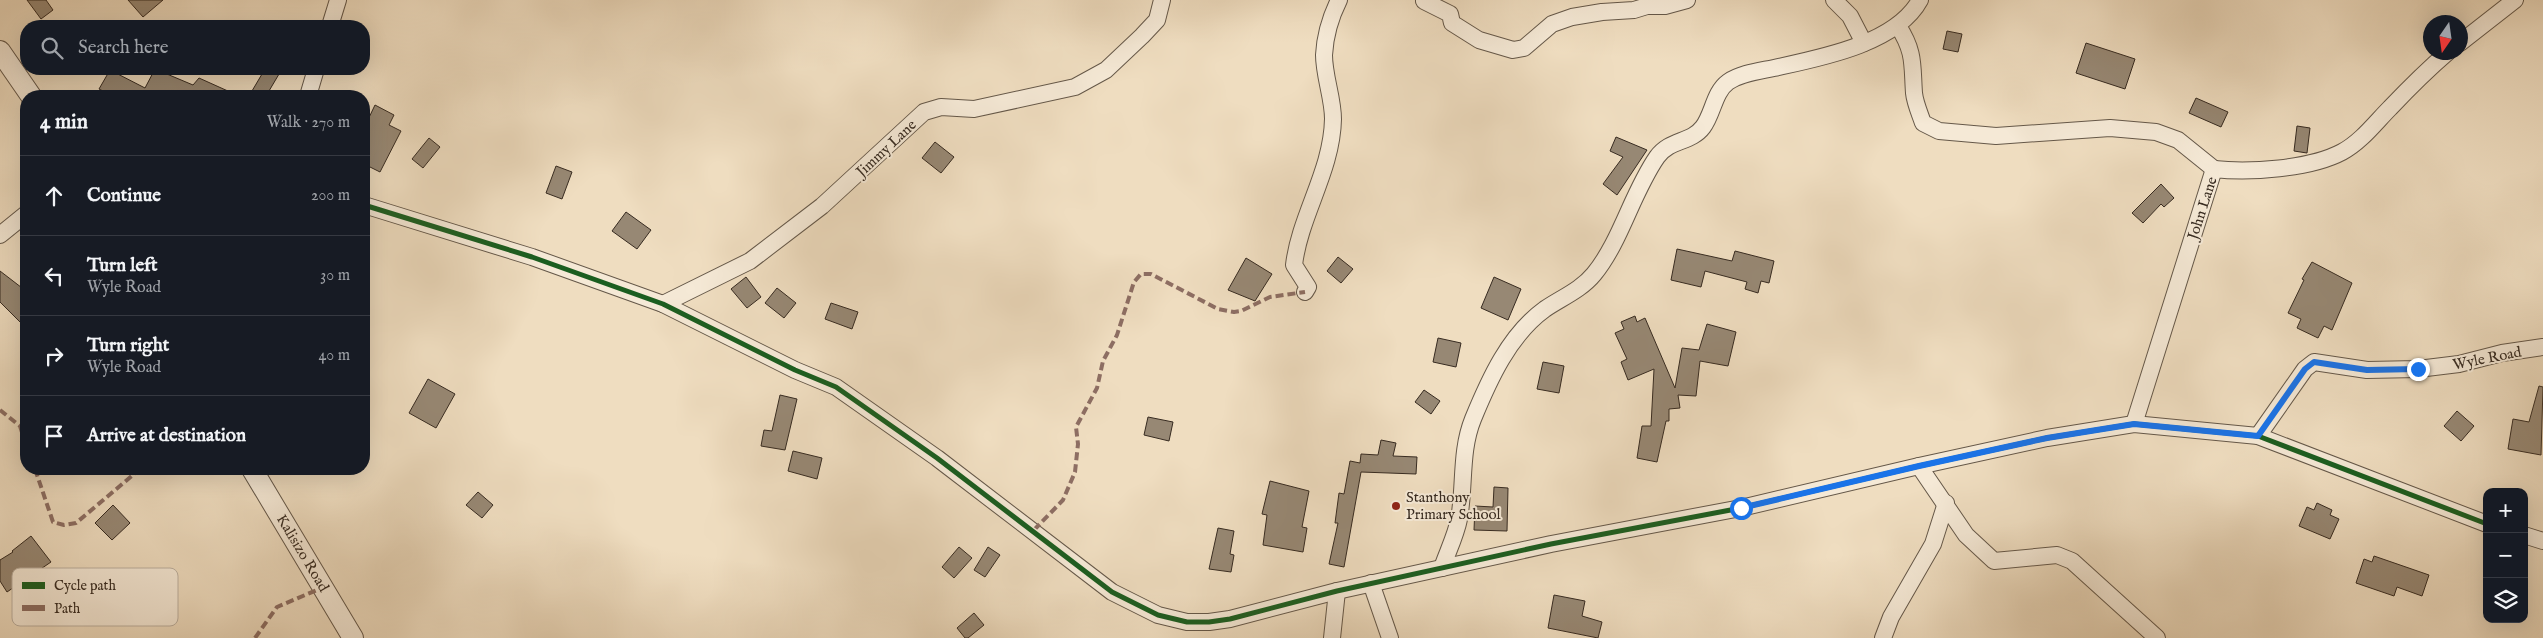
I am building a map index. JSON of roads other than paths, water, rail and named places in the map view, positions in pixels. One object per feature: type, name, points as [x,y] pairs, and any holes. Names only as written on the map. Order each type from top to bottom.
[{"type":"street","points":[[332,20],[338,0]]},
{"type":"street","name":"Jimmy Lane","points":[[664,304],[750,261],[822,206],[924,112],[941,107],[974,110],[1075,87],[1106,70],[1157,20],[1162,0]]},
{"type":"street","points":[[1305,292],[1308,287],[1294,265],[1305,216],[1314,200],[1327,154],[1333,120],[1324,55],[1329,29],[1339,0]]},
{"type":"street","points":[[1422,0],[1450,14],[1452,23],[1470,36],[1513,50],[1524,48],[1552,24],[1572,17],[1602,12],[1634,10],[1647,6],[1665,6],[1687,0]]},
{"type":"street","points":[[1834,0],[1850,16],[1864,43]]},
{"type":"street","points":[[1442,568],[1459,520],[1466,440],[1473,420],[1510,344],[1530,321],[1593,276],[1604,260],[1647,172],[1659,154],[1675,142],[1696,136],[1705,125],[1721,89],[1728,82],[1743,75],[1819,58],[1864,43],[1898,26],[1920,0]]},
{"type":"street","points":[[2468,37],[2515,0]]},
{"type":"street","points":[[1898,26],[1909,42],[1914,69],[1914,96],[1924,123],[1939,131],[1996,136],[2110,128],[2156,132],[2178,140],[2214,169]]},
{"type":"street","points":[[0,51],[27,90]]},
{"type":"street","name":"John Lane","points":[[2134,424],[2214,169],[2257,169],[2309,163],[2342,152],[2362,137],[2421,75],[2439,60]]},
{"type":"street","points":[[310,90],[314,75]]},
{"type":"street","points":[[370,207],[532,257],[664,304],[795,370],[836,387],[937,458],[1112,592],[1158,615],[1187,622],[1209,622],[1337,591],[1550,544],[1741,508],[2047,438],[2134,424],[2258,436],[2483,522]]},
{"type":"street","points":[[0,235],[20,219]]},
{"type":"street","name":"Wyle Road","points":[[2258,436],[2305,369],[2314,362],[2367,370],[2418,369],[2458,364],[2502,353],[2543,347]]},
{"type":"street","points":[[1919,466],[1966,535],[1994,561],[2057,555],[2072,561],[2157,638]]},
{"type":"street","name":"Kalisizo Road","points":[[256,475],[353,638]]},
{"type":"street","points":[[1883,638],[1891,617],[1933,544],[1946,503]]},
{"type":"street","points":[[2528,536],[2543,541]]},
{"type":"street","points":[[1371,584],[1390,638]]},
{"type":"street","points":[[1332,638],[1337,591]]},
{"type":"place","name":"Stanthony Primary School","points":[[1396,506]]}]
